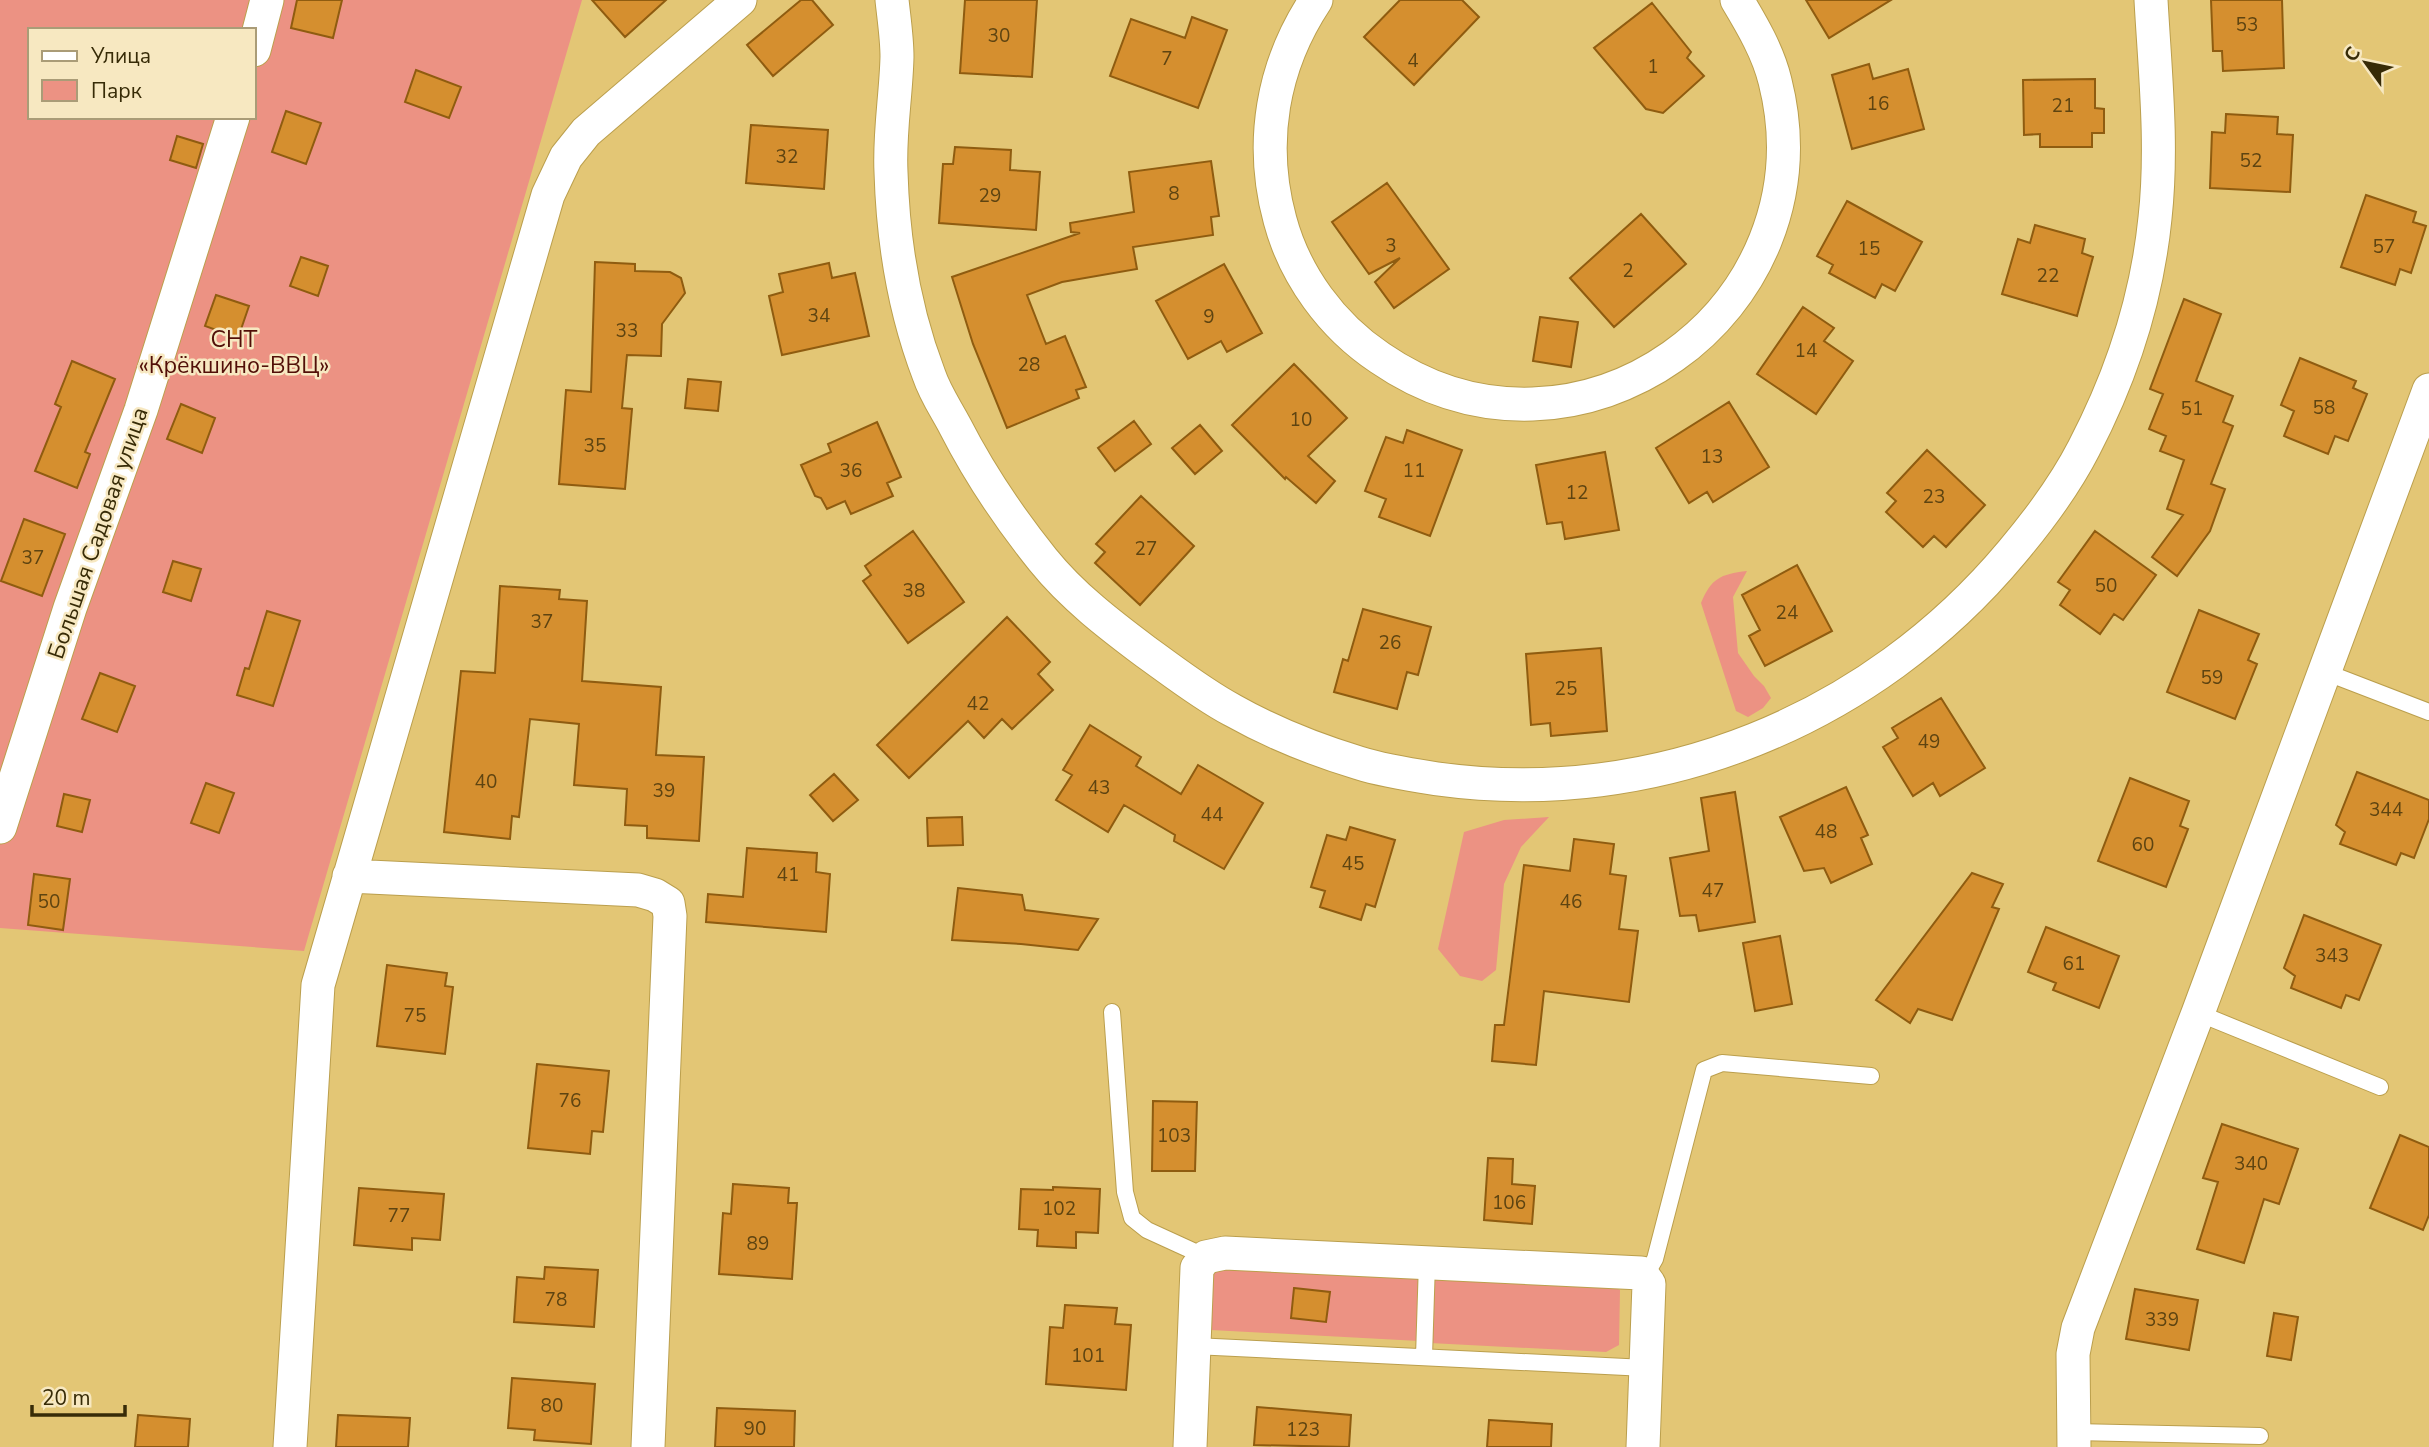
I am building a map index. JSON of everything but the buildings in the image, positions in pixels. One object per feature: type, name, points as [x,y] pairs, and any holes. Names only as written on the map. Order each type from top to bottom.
[{"type":"street","points":[[256,42],[267,0]]},
{"type":"street","points":[[290,1447],[318,985],[548,195],[566,157],[586,132],[740,0]]},
{"type":"street","points":[[891,0],[897,54],[890,168],[896,248],[909,316],[930,379],[964,444],[993,492],[1046,564],[1109,624],[1228,709],[1363,765],[1444,779],[1512,785],[1569,783],[1677,766],[1775,732],[1879,674],[1930,635],[1974,593],[2028,532],[2062,486],[2084,449],[2127,348],[2145,287],[2156,217],[2159,140],[2151,0]]},
{"type":"street","points":[[1317,0],[1302,22],[1283,62],[1272,106],[1269,151],[1273,195],[1285,238],[1305,279],[1331,315],[1363,346],[1400,372],[1446,392],[1494,403],[1545,404],[1594,395],[1641,377],[1684,351],[1720,316],[1749,275],[1770,229],[1782,180],[1783,130],[1775,80],[1757,33],[1737,0]]},
{"type":"street","name":"Большая Садовая улица","points":[[0,827],[70,608],[141,410],[232,119]]},
{"type":"street","points":[[2074,1440],[2073,1354],[2078,1328],[2429,390]]},
{"type":"street","points":[[349,876],[638,890],[656,895],[668,903],[670,916],[648,1447]]},
{"type":"street","points":[[1190,1447],[1197,1268],[1206,1257],[1225,1253],[1641,1273],[1649,1284],[1643,1447]]},
{"type":"lane","points":[[2325,672],[2429,712]]},
{"type":"lane","points":[[1112,1012],[1125,1192],[1132,1218],[1147,1230],[1206,1257]]},
{"type":"lane","points":[[2198,1013],[2380,1087]]},
{"type":"lane","points":[[1644,1278],[1655,1259],[1704,1070],[1722,1063],[1871,1076]]},
{"type":"lane","points":[[1424,1357],[1427,1262]]},
{"type":"lane","points":[[1194,1346],[1646,1368]]},
{"type":"lane","points":[[2074,1440],[2259,1436]]},
{"type":"green space","name":"СНТ «Крёкшино-ВВЦ»","points":[[0,0],[582,0],[304,951],[0,928]]},
{"type":"green space","points":[[1747,571],[1733,597],[1738,653],[1771,698],[1763,708],[1748,717],[1736,711],[1701,603],[1709,588],[1718,579]]},
{"type":"green space","points":[[1549,817],[1521,847],[1504,884],[1496,970],[1482,981],[1460,976],[1438,949],[1464,832],[1504,820]]},
{"type":"green space","points":[[1212,1266],[1422,1276],[1419,1341],[1211,1330]]},
{"type":"green space","points":[[1433,1277],[1610,1285],[1620,1290],[1619,1345],[1606,1352],[1430,1343]]}]
